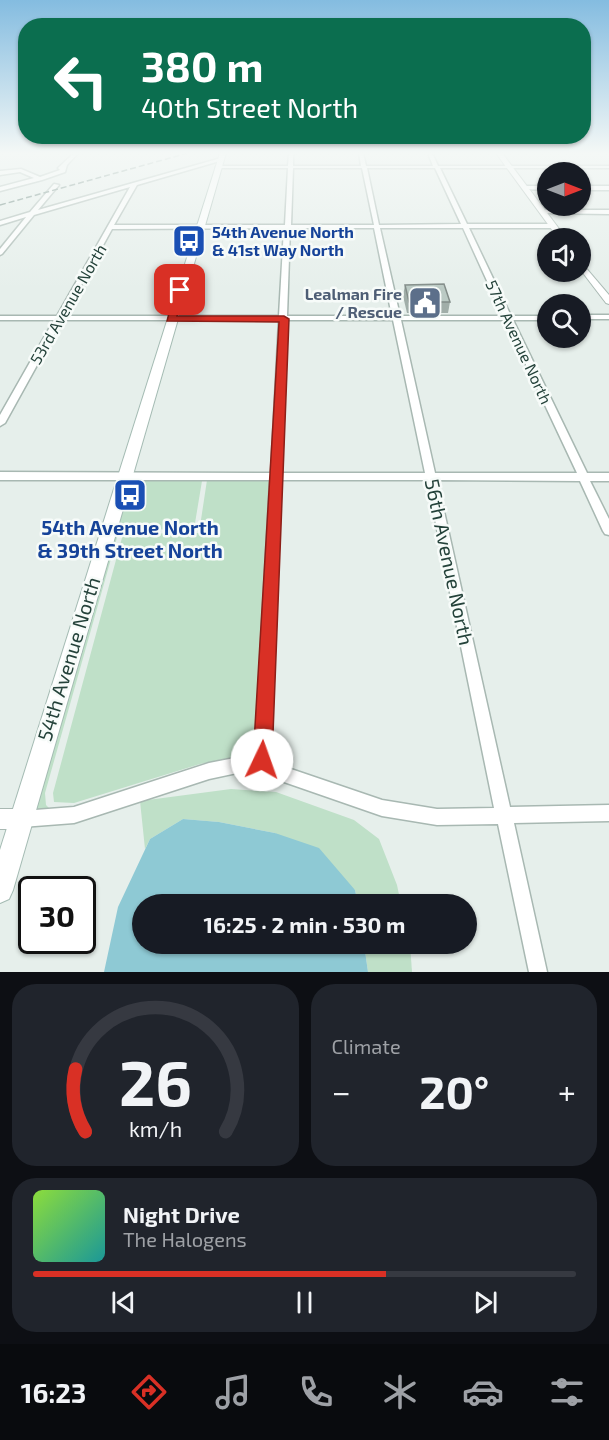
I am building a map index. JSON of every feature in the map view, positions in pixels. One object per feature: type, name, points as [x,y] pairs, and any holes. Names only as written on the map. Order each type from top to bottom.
[{"type":"main road","name":"54th Avenue North","points":[[0,890],[208,198]]},
{"type":"street","points":[[0,253],[45,198]]},
{"type":"street","points":[[0,223],[87,198]]},
{"type":"street","name":"53rd Avenue North","points":[[0,423],[127,198]]},
{"type":"street","points":[[262,760],[289,198]]},
{"type":"street","name":"56th Avenue North","points":[[370,198],[538,972]]},
{"type":"street","name":"57th Avenue North","points":[[452,198],[609,531]]},
{"type":"street","points":[[591,212],[609,212]]},
{"type":"street","points":[[546,216],[553,226]]},
{"type":"street","points":[[112,227],[553,226]]},
{"type":"street","points":[[591,277],[609,301]]},
{"type":"street","points":[[591,318],[609,317]]},
{"type":"street","points":[[0,318],[537,318]]},
{"type":"street","points":[[0,476],[609,477]]},
{"type":"street","points":[[0,819],[74,815],[209,771],[262,760],[284,774],[382,808],[437,817],[609,813]]},
{"type":"green space","points":[[207,480],[272,480],[254,741],[238,756],[200,764],[74,803],[54,802],[53,793],[123,534],[199,533]]},
{"type":"green space","points":[[129,481],[202,481],[194,529],[124,530],[118,534],[45,793],[46,805],[49,808],[34,809]]},
{"type":"green space","points":[[231,789],[276,792],[354,820],[379,839],[399,894],[356,894],[355,890],[275,833],[219,822],[183,819],[150,839],[145,849],[140,801]]},
{"type":"green space","points":[[365,954],[411,954],[412,972],[368,972]]},
{"type":"water","points":[[183,819],[219,822],[275,833],[319,848],[355,890],[356,894],[132,894],[132,954],[365,954],[368,972],[104,972],[118,907],[150,839]]},
{"type":"building","points":[[444,284],[450,302],[409,302],[405,285]]},
{"type":"railway","points":[[0,205],[24,198]]},
{"type":"place","name":"54th Avenue North & 41st Way North","points":[[189,241]]},
{"type":"place","name":"Lealman Fire / Rescue","points":[[425,303]]},
{"type":"place","name":"54th Avenue North & 39th Street North","points":[[130,495]]},
{"type":"route","points":[[180,290],[171,319],[284,319],[262,760]]}]
